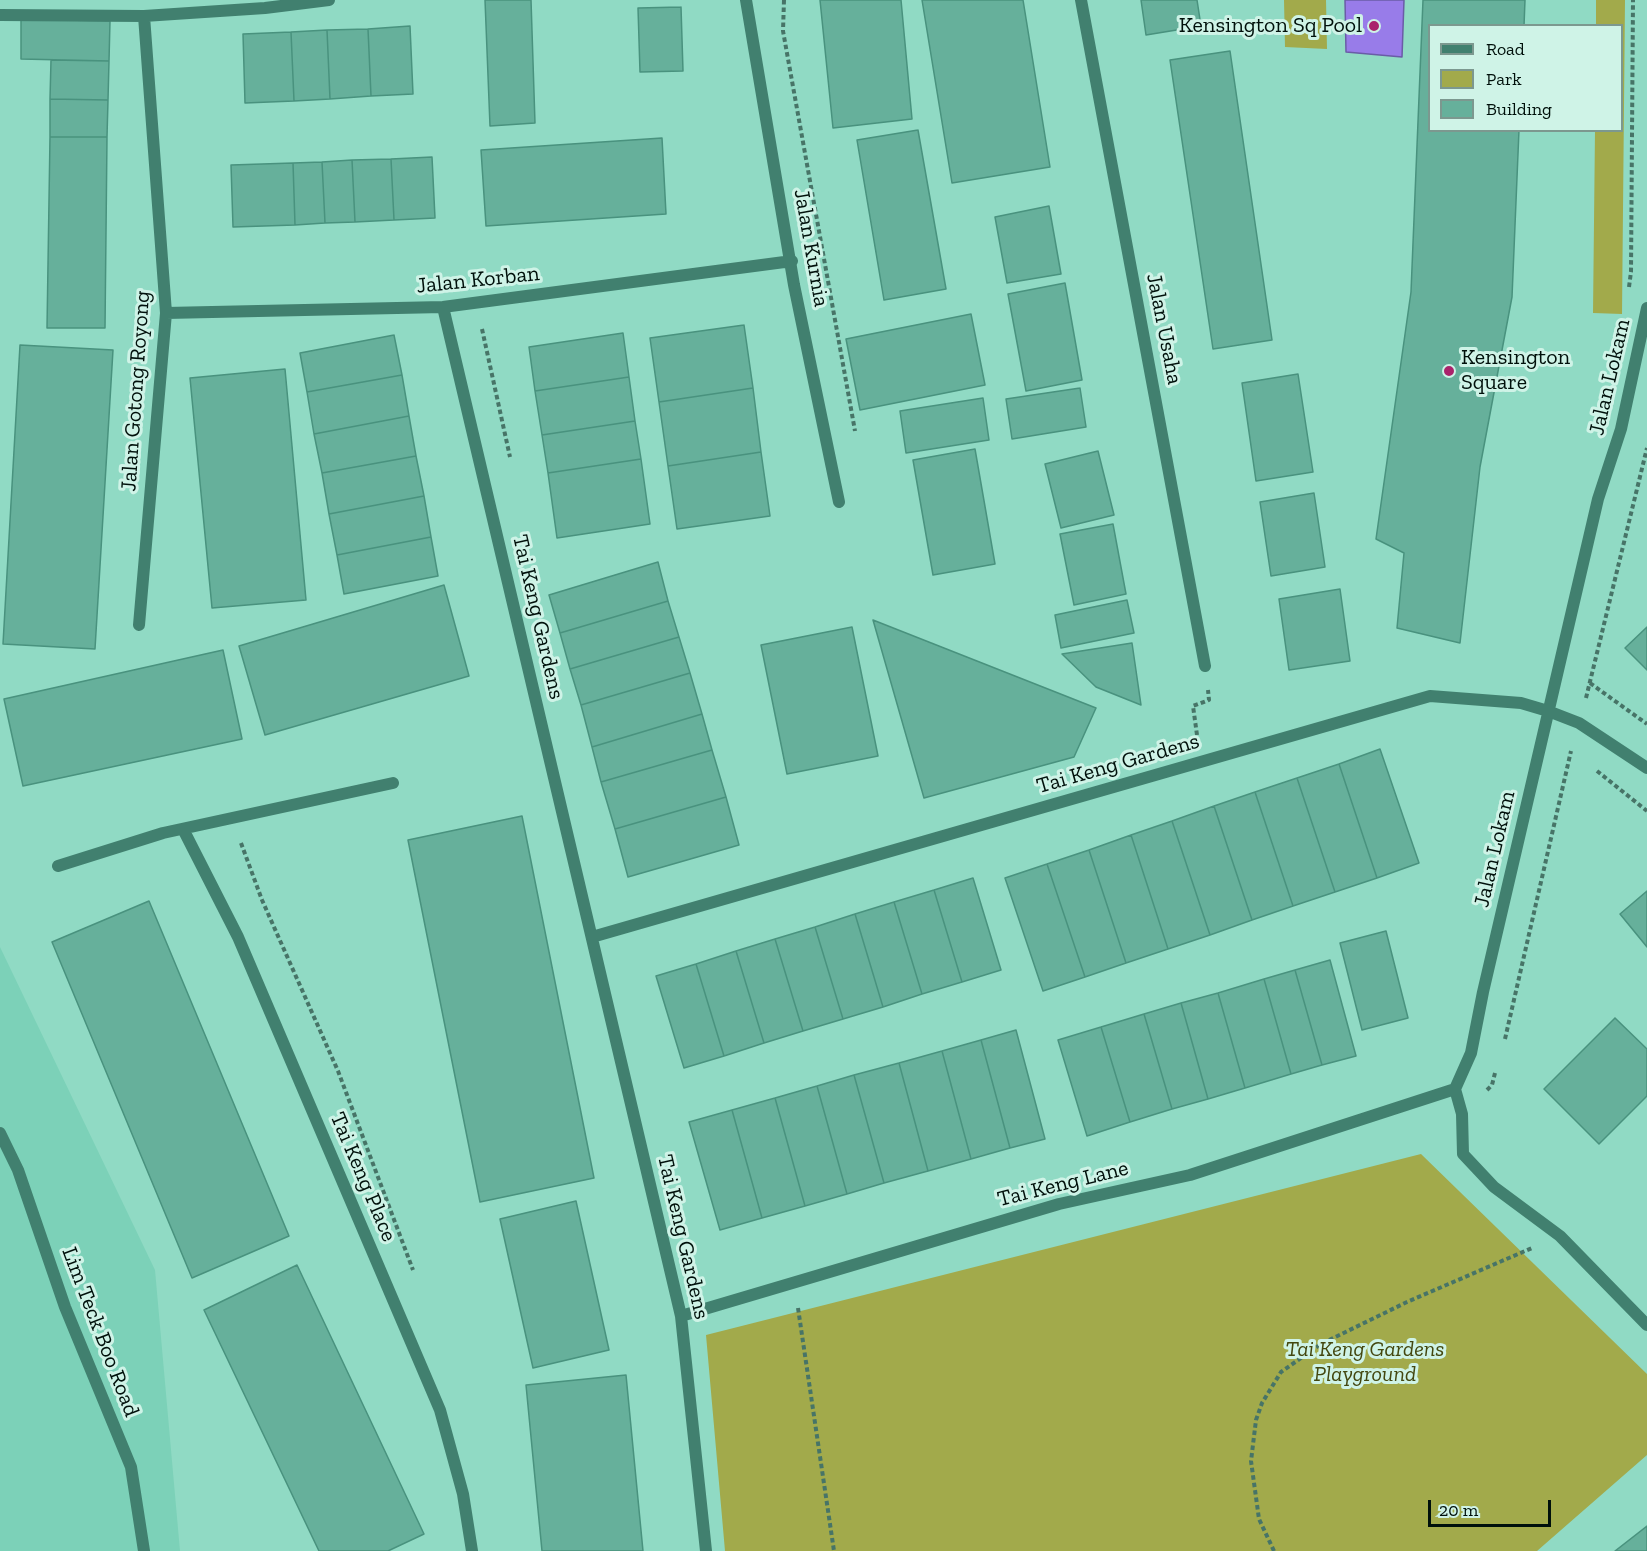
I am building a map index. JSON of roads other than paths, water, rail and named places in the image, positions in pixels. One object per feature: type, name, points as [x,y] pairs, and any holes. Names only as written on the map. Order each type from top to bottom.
[{"type":"street","points":[[0,15],[144,16],[265,8],[329,0]]},
{"type":"street","name":"Jalan Kurnia","points":[[746,0],[792,261],[794,285],[839,502]]},
{"type":"street","name":"Jalan Usaha","points":[[1081,0],[1205,666]]},
{"type":"street","name":"Jalan Gotong Royong","points":[[139,625],[166,313],[144,16]]},
{"type":"street","name":"Jalan Korban","points":[[166,313],[443,307],[792,261]]},
{"type":"street","name":"Tai Keng Gardens","points":[[443,307],[681,1316],[706,1551]]},
{"type":"street","name":"Jalan Lokam","points":[[1455,1089],[1471,1053],[1598,499],[1621,429],[1644,344],[1647,308]]},
{"type":"street","name":"Tai Keng Gardens","points":[[592,937],[1430,696],[1521,703],[1548,711],[1579,723],[1647,768]]},
{"type":"street","points":[[58,866],[163,833],[393,783]]},
{"type":"street","name":"Tai Keng Place","points":[[183,830],[238,937],[440,1410],[463,1494],[472,1551]]},
{"type":"street","points":[[1455,1089],[1462,1114],[1463,1154],[1494,1187],[1560,1236],[1647,1325]]},
{"type":"street","name":"Tai Keng Lane","points":[[681,1316],[1059,1204],[1190,1175],[1455,1089]]},
{"type":"street","name":"Lim Teck Boo Road","points":[[0,1132],[18,1170],[65,1307],[131,1467],[144,1551]]},
{"type":"place","name":"Kensington Sq Pool","points":[[1374,26]]},
{"type":"place","name":"Kensington Square","points":[[1449,371]]},
{"type":"park label","name":"Tai Keng Gardens Playground","points":[[1365,1362]]}]
